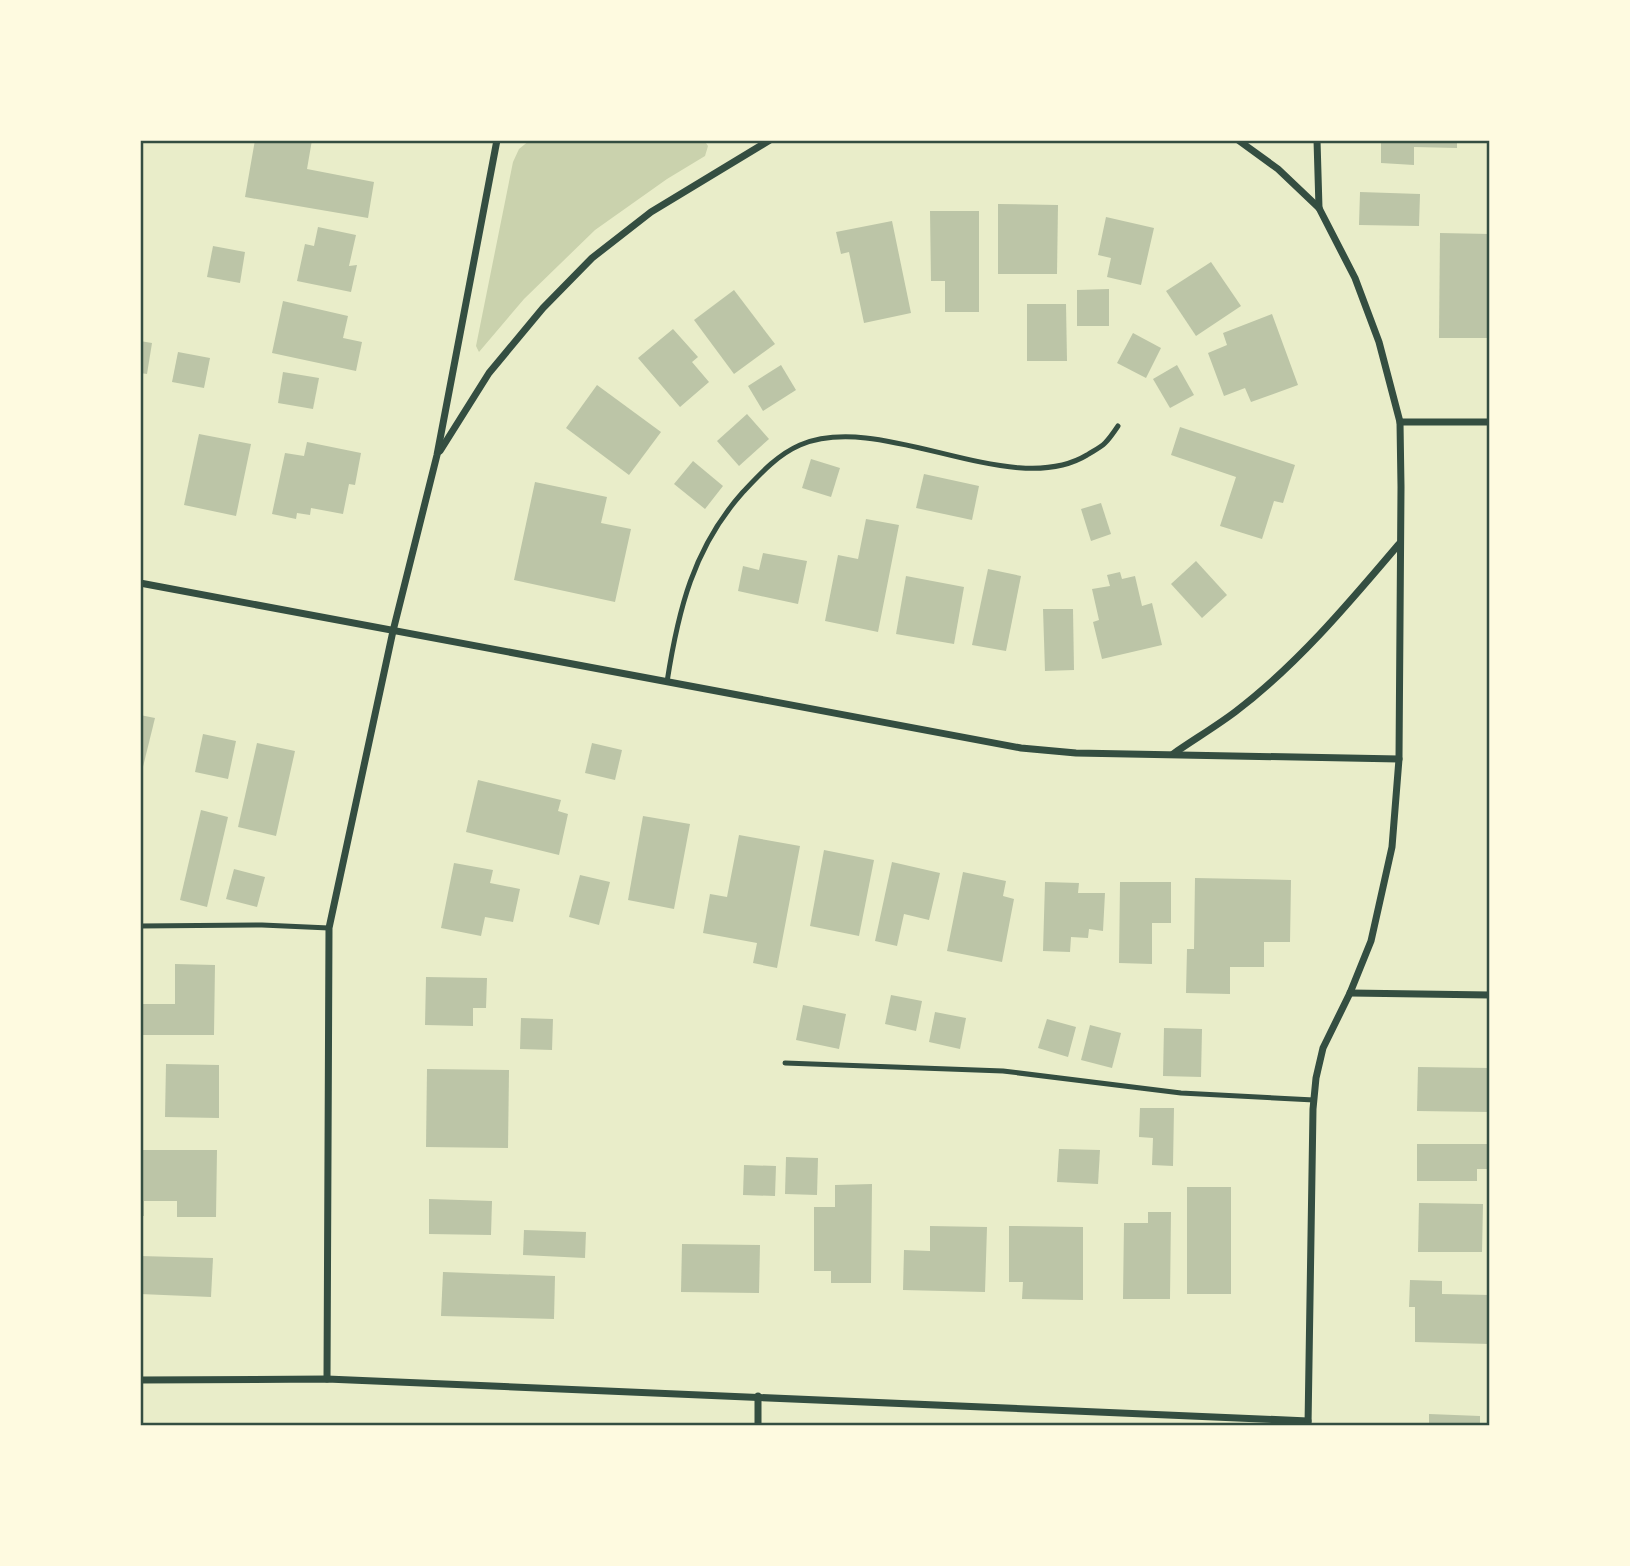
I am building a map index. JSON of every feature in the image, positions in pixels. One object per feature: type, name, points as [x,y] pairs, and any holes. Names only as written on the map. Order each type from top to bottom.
[{"type":"street","points":[[327,1379],[329,928],[393,631],[437,455],[497,140]]},
{"type":"street","points":[[437,455],[489,373],[543,308],[592,258],[650,212],[770,140]]},
{"type":"street","points":[[140,1380],[327,1379],[758,1396],[1308,1424],[1316,1078],[1323,1048],[1371,942],[1392,846],[1399,759],[1400,422],[1379,342],[1360,290],[1320,208],[1278,169],[1238,140]]},
{"type":"street","points":[[1317,140],[1320,208]]},
{"type":"street","points":[[1400,422],[1490,422]]},
{"type":"street","points":[[1172,755],[1234,713],[1266,686],[1342,610],[1399,544]]},
{"type":"street","points":[[140,583],[1021,748],[1076,753],[1399,759]]},
{"type":"street","points":[[1350,993],[1490,995]]},
{"type":"street","points":[[758,1396],[758,1426]]},
{"type":"lane","points":[[667,682],[677,622],[689,582],[711,537],[735,501],[760,473],[789,451],[818,439],[861,438],[986,462],[1050,467],[1077,461],[1104,445],[1118,426]]},
{"type":"lane","points":[[140,926],[262,925],[329,928]]},
{"type":"lane","points":[[785,1063],[1003,1071],[1181,1093],[1314,1100]]},
{"type":"green space","points":[[530,140],[704,140],[708,146],[705,156],[667,179],[595,230],[524,299],[479,352],[476,346],[513,162],[519,149]]},
{"type":"building","points":[[255,140],[312,140],[307,169],[374,182],[368,218],[245,197]]},
{"type":"building","points":[[1381,140],[1457,140],[1457,148],[1414,147],[1414,165],[1381,163]]},
{"type":"building","points":[[1360,192],[1420,194],[1419,226],[1359,225]]},
{"type":"building","points":[[998,204],[1058,205],[1057,274],[998,274]]},
{"type":"building","points":[[930,211],[979,211],[979,312],[945,312],[945,281],[931,281]]},
{"type":"building","points":[[1106,217],[1154,228],[1141,285],[1107,277],[1111,258],[1098,255]]},
{"type":"building","points":[[892,221],[911,313],[864,323],[849,252],[841,254],[836,232]]},
{"type":"building","points":[[318,227],[356,235],[349,266],[357,265],[351,292],[297,281],[305,244],[314,246]]},
{"type":"building","points":[[1440,233],[1490,234],[1490,338],[1439,338]]},
{"type":"building","points":[[213,246],[245,252],[240,283],[207,277]]},
{"type":"building","points":[[1211,262],[1241,306],[1196,336],[1166,291]]},
{"type":"building","points":[[1109,289],[1109,326],[1077,326],[1077,290]]},
{"type":"building","points":[[734,290],[775,344],[734,374],[694,320]]},
{"type":"building","points":[[283,301],[348,316],[343,338],[362,342],[356,371],[272,353]]},
{"type":"building","points":[[1027,304],[1066,304],[1067,361],[1027,361]]},
{"type":"building","points":[[1272,314],[1298,385],[1251,402],[1245,388],[1224,396],[1208,353],[1227,345],[1223,333]]},
{"type":"building","points":[[673,329],[698,357],[692,362],[709,382],[680,407],[638,358]]},
{"type":"building","points":[[1133,333],[1161,348],[1146,378],[1117,363]]},
{"type":"building","points":[[140,341],[152,343],[147,374],[140,373]]},
{"type":"building","points":[[178,352],[210,358],[204,388],[172,382]]},
{"type":"building","points":[[781,365],[796,390],[763,411],[748,386]]},
{"type":"building","points":[[1177,365],[1194,395],[1170,408],[1153,379]]},
{"type":"building","points":[[283,372],[319,378],[313,409],[278,403]]},
{"type":"building","points":[[597,385],[661,432],[629,475],[566,428]]},
{"type":"building","points":[[747,414],[769,439],[739,466],[717,441]]},
{"type":"building","points":[[1180,427],[1295,465],[1283,503],[1274,501],[1262,539],[1220,526],[1236,477],[1171,455]]},
{"type":"building","points":[[199,434],[251,444],[236,516],[184,505]]},
{"type":"building","points":[[307,442],[361,453],[355,485],[349,484],[343,514],[311,508],[310,515],[297,513],[296,519],[272,514],[285,453],[304,456]]},
{"type":"building","points":[[811,459],[840,468],[831,497],[802,488]]},
{"type":"building","points":[[693,461],[723,486],[705,509],[674,484]]},
{"type":"building","points":[[924,474],[979,486],[972,520],[916,508]]},
{"type":"building","points":[[535,482],[607,497],[601,523],[631,529],[615,602],[514,580]]},
{"type":"building","points":[[1101,503],[1111,534],[1091,541],[1081,509]]},
{"type":"building","points":[[866,519],[899,525],[878,632],[825,621],[838,555],[858,559]]},
{"type":"building","points":[[763,553],[807,561],[798,604],[738,591],[743,566],[759,570]]},
{"type":"building","points":[[1196,561],[1227,595],[1202,618],[1171,584]]},
{"type":"building","points":[[988,569],[1021,576],[1006,651],[972,645]]},
{"type":"building","points":[[1120,572],[1122,579],[1135,576],[1142,606],[1152,603],[1162,645],[1102,659],[1093,622],[1099,620],[1092,589],[1110,586],[1107,575]]},
{"type":"building","points":[[906,576],[964,587],[954,644],[896,634]]},
{"type":"building","points":[[1043,609],[1073,609],[1074,670],[1045,671]]},
{"type":"building","points":[[140,715],[155,718],[141,775],[140,775]]},
{"type":"building","points":[[203,734],[236,741],[228,779],[195,772]]},
{"type":"building","points":[[257,743],[295,751],[276,836],[238,827]]},
{"type":"building","points":[[592,743],[622,750],[615,780],[585,773]]},
{"type":"building","points":[[478,780],[561,800],[558,811],[568,814],[559,855],[466,832]]},
{"type":"building","points":[[201,810],[228,817],[207,907],[180,900]]},
{"type":"building","points":[[643,816],[690,824],[674,909],[628,900]]},
{"type":"building","points":[[739,835],[800,846],[777,968],[753,963],[757,943],[703,933],[710,894],[727,897]]},
{"type":"building","points":[[824,850],[874,860],[859,936],[810,926]]},
{"type":"building","points":[[892,862],[940,873],[929,920],[904,914],[897,946],[875,941]]},
{"type":"building","points":[[454,863],[493,870],[490,883],[520,889],[513,922],[485,917],[481,936],[441,928]]},
{"type":"building","points":[[234,869],[265,877],[257,907],[226,899]]},
{"type":"building","points":[[963,872],[1006,881],[1003,896],[1014,899],[1002,962],[947,951]]},
{"type":"building","points":[[580,875],[610,882],[599,925],[569,917]]},
{"type":"building","points":[[1195,878],[1291,880],[1290,942],[1264,942],[1264,967],[1230,967],[1230,994],[1186,993],[1187,949],[1194,949]]},
{"type":"building","points":[[1045,882],[1079,883],[1078,893],[1105,893],[1103,931],[1089,929],[1088,938],[1071,937],[1070,952],[1043,951]]},
{"type":"building","points":[[1120,882],[1171,882],[1171,923],[1152,923],[1152,964],[1119,963]]},
{"type":"building","points":[[175,964],[215,965],[214,1035],[140,1035],[140,1004],[175,1004]]},
{"type":"building","points":[[426,977],[487,978],[486,1008],[473,1008],[473,1026],[425,1025]]},
{"type":"building","points":[[891,995],[922,1001],[916,1031],[885,1024]]},
{"type":"building","points":[[803,1005],[846,1014],[839,1049],[796,1040]]},
{"type":"building","points":[[935,1012],[966,1018],[960,1049],[929,1042]]},
{"type":"building","points":[[521,1018],[553,1019],[552,1050],[520,1049]]},
{"type":"building","points":[[1047,1019],[1076,1027],[1068,1057],[1038,1048]]},
{"type":"building","points":[[1090,1025],[1121,1033],[1112,1068],[1081,1060]]},
{"type":"building","points":[[1164,1028],[1202,1029],[1201,1077],[1163,1076]]},
{"type":"building","points":[[166,1064],[219,1065],[219,1118],[165,1117]]},
{"type":"building","points":[[1418,1067],[1490,1068],[1490,1112],[1417,1111]]},
{"type":"building","points":[[427,1069],[509,1070],[508,1148],[426,1147]]},
{"type":"building","points":[[1140,1108],[1174,1108],[1173,1166],[1152,1165],[1153,1138],[1139,1137]]},
{"type":"building","points":[[1417,1144],[1489,1144],[1489,1169],[1477,1169],[1477,1181],[1417,1181]]},
{"type":"building","points":[[1059,1149],[1100,1150],[1098,1184],[1057,1182]]},
{"type":"building","points":[[140,1150],[217,1150],[216,1217],[177,1217],[177,1201],[144,1201],[144,1216],[140,1216]]},
{"type":"building","points":[[786,1157],[818,1158],[817,1195],[785,1194]]},
{"type":"building","points":[[744,1165],[776,1166],[775,1196],[743,1195]]},
{"type":"building","points":[[872,1184],[871,1283],[831,1283],[831,1271],[814,1271],[814,1207],[835,1207],[835,1185]]},
{"type":"building","points":[[1187,1187],[1231,1187],[1231,1294],[1187,1294]]},
{"type":"building","points":[[429,1199],[492,1201],[491,1235],[429,1234]]},
{"type":"building","points":[[1419,1203],[1483,1204],[1482,1252],[1418,1252]]},
{"type":"building","points":[[1148,1212],[1171,1212],[1170,1299],[1123,1299],[1124,1223],[1148,1223]]},
{"type":"building","points":[[930,1226],[987,1227],[985,1292],[903,1290],[904,1250],[930,1251]]},
{"type":"building","points":[[1009,1226],[1083,1227],[1083,1300],[1022,1299],[1023,1282],[1009,1282]]},
{"type":"building","points":[[524,1230],[586,1232],[585,1258],[523,1255]]},
{"type":"building","points":[[682,1244],[760,1245],[759,1293],[681,1292]]},
{"type":"building","points":[[140,1256],[213,1258],[211,1297],[140,1294]]},
{"type":"building","points":[[443,1272],[555,1276],[554,1319],[441,1316]]},
{"type":"building","points":[[1410,1280],[1442,1281],[1442,1294],[1490,1295],[1490,1344],[1415,1342],[1415,1307],[1409,1307]]},
{"type":"building","points":[[1429,1414],[1480,1416],[1480,1426],[1429,1426]]}]
